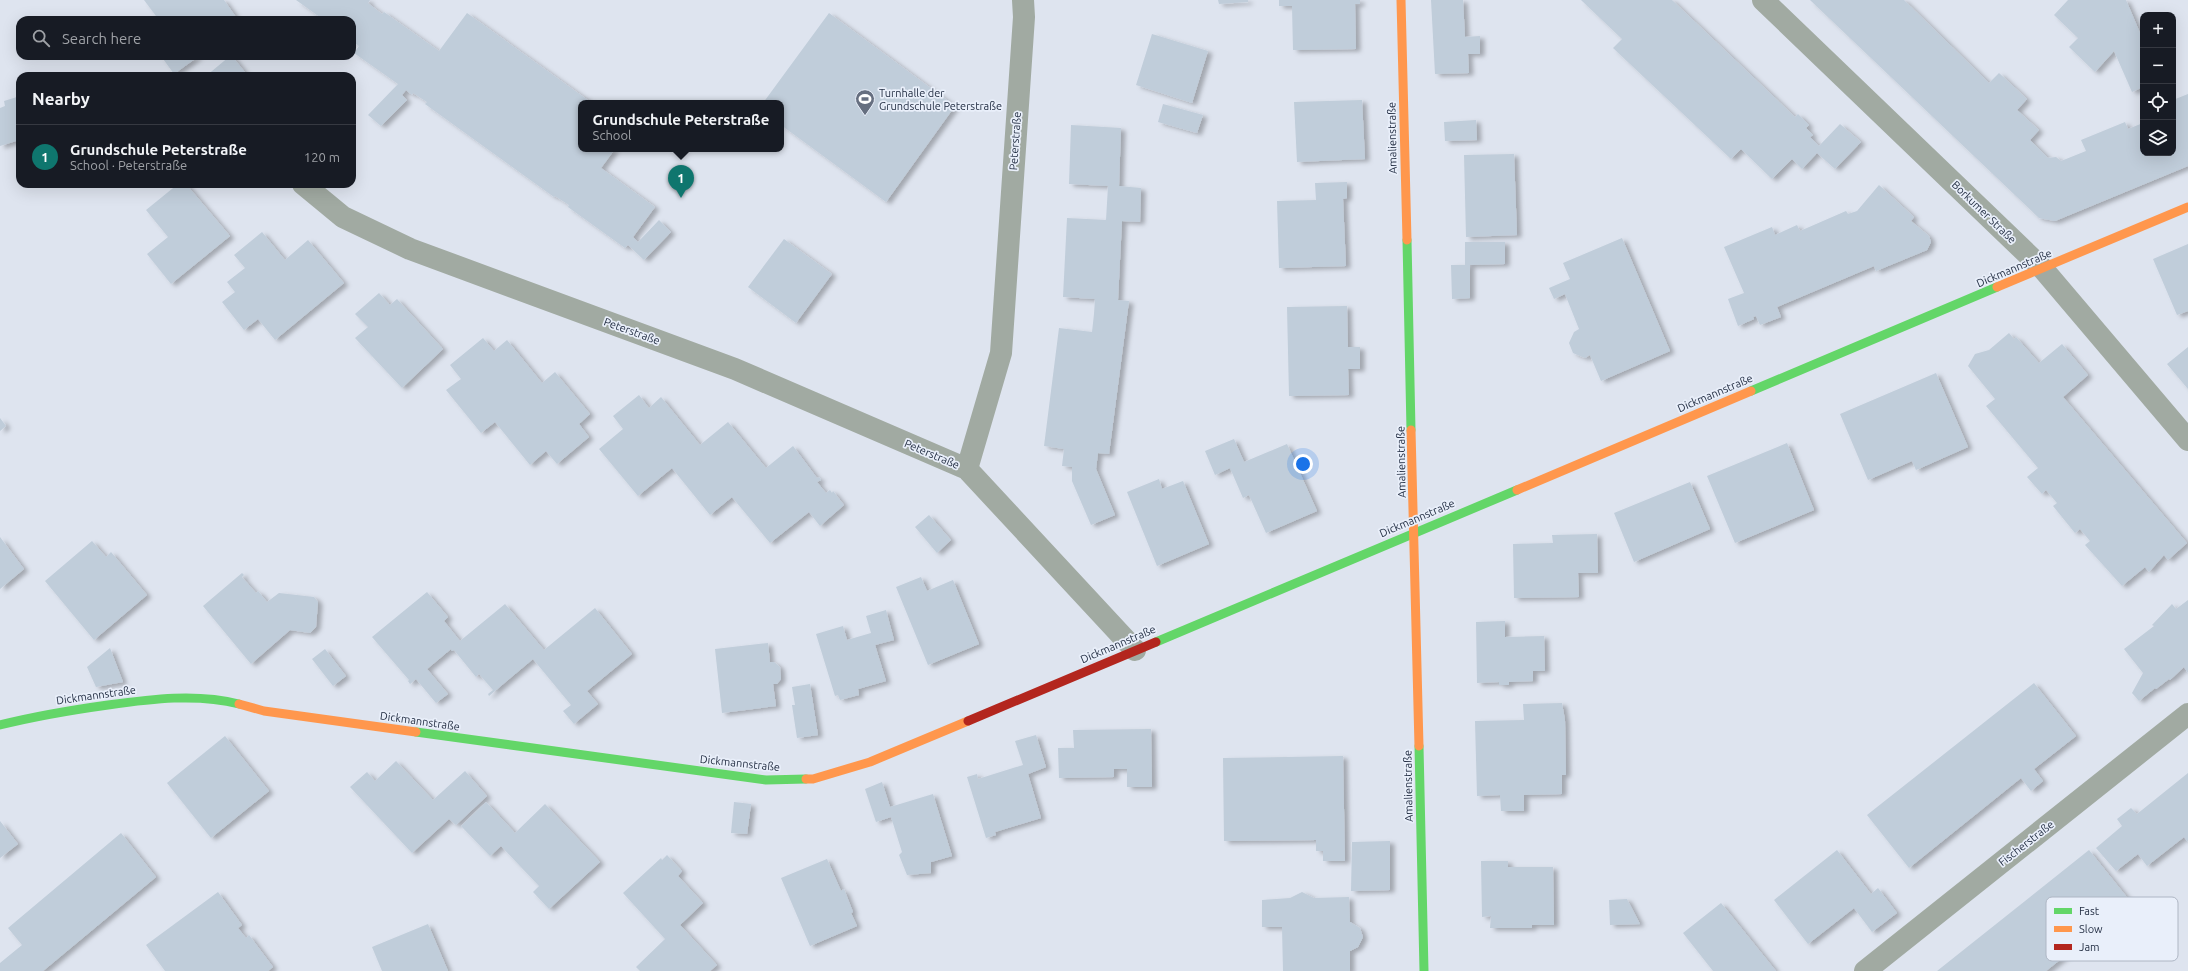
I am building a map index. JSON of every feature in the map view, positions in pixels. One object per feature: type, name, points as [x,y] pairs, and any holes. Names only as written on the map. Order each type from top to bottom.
[{"type":"street","name":"Peterstraße","points":[[967,469],[1001,353],[1024,17],[1022,0]]},
{"type":"street","name":"Amalienstraße","points":[[1401,0],[1415,532],[1424,971]]},
{"type":"street","name":"Borkumer Straße","points":[[1763,0],[2043,269],[2188,440]]},
{"type":"street","name":"Peterstraße","points":[[308,188],[343,217],[410,249],[735,369],[967,469],[1135,650]]},
{"type":"street","name":"Dickmannstraße","points":[[0,725],[43,714],[158,698],[220,699],[264,712],[680,769],[766,780],[813,779],[870,762],[2188,207]]},
{"type":"street","name":"Fischerstraße","points":[[1865,971],[2188,714]]},
{"type":"building","points":[[144,0],[224,0],[235,16],[156,16]]},
{"type":"building","points":[[296,0],[370,0],[368,3],[382,14],[384,12],[439,51],[467,13],[588,100],[578,100],[578,152],[613,152],[601,168],[655,207],[633,237],[638,242],[659,220],[671,232],[644,260],[628,245],[625,248],[568,207],[569,205],[555,196],[554,197],[425,104],[427,102],[413,93],[412,95],[406,90],[402,95],[407,100],[381,126],[368,115],[398,84],[356,54],[356,50],[359,46],[356,44],[356,16],[318,16]]},
{"type":"building","points":[[1218,0],[1248,0],[1248,2],[1219,4]]},
{"type":"building","points":[[1279,0],[1360,0],[1360,4],[1355,4],[1356,49],[1293,50],[1292,6],[1279,6]]},
{"type":"building","points":[[1431,0],[1463,0],[1465,37],[1480,36],[1480,54],[1468,54],[1469,73],[1435,74]]},
{"type":"building","points":[[1581,0],[1672,0],[1795,117],[1798,114],[1809,125],[1806,128],[1813,135],[1810,137],[1819,146],[1840,124],[1861,142],[1835,169],[1817,153],[1802,169],[1792,159],[1772,179],[1741,149],[1731,159],[1613,48],[1622,39]]},
{"type":"building","points":[[1810,0],[1904,0],[1989,83],[1999,73],[2027,99],[2017,110],[2039,130],[2030,140],[2048,158],[2056,157],[2061,161],[2086,151],[2081,140],[2125,122],[2128,129],[2140,124],[2140,156],[2176,156],[2176,99],[2188,94],[2188,166],[2055,221],[2039,218]]},
{"type":"building","points":[[2068,0],[2126,0],[2140,33],[2140,88],[2132,92],[2114,51],[2095,72],[2069,47],[2078,38],[2054,15]]},
{"type":"building","name":"Turnhalle der Grundschule Peterstraße","points":[[829,13],[955,106],[886,202],[784,127],[784,100],[765,100]]},
{"type":"building","points":[[1152,34],[1208,51],[1192,103],[1136,85]]},
{"type":"building","points":[[164,60],[193,60],[177,72],[173,72]]},
{"type":"building","points":[[225,60],[235,60],[245,72],[211,72]]},
{"type":"building","points":[[16,97],[16,141],[0,146],[0,108],[5,106],[4,101]]},
{"type":"building","points":[[1362,100],[1365,159],[1297,162],[1294,102]]},
{"type":"building","points":[[1163,104],[1203,115],[1197,133],[1158,122]]},
{"type":"building","points":[[1476,120],[1477,140],[1445,141],[1444,122]]},
{"type":"building","points":[[1071,125],[1121,128],[1119,186],[1141,188],[1140,222],[1122,221],[1118,300],[1129,301],[1109,454],[1098,453],[1096,469],[1115,515],[1091,525],[1072,481],[1072,467],[1062,466],[1064,449],[1044,446],[1059,328],[1092,332],[1094,314],[1095,299],[1063,297],[1067,218],[1106,220],[1108,186],[1069,184]]},
{"type":"building","points":[[1514,154],[1517,235],[1466,237],[1464,155]]},
{"type":"building","points":[[1347,182],[1347,198],[1343,199],[1346,266],[1279,268],[1277,201],[1316,200],[1315,183]]},
{"type":"building","points":[[1879,185],[1914,217],[1911,221],[1929,236],[1931,242],[1927,250],[1876,271],[1874,266],[1777,307],[1781,317],[1760,325],[1756,316],[1753,317],[1754,319],[1738,326],[1728,299],[1744,293],[1724,247],[1772,227],[1775,235],[1797,225],[1800,231],[1846,211],[1848,214],[1857,211]]},
{"type":"building","points":[[173,188],[189,188],[230,236],[171,284],[147,254],[168,237],[146,210]]},
{"type":"building","points":[[262,232],[285,260],[308,240],[344,283],[275,340],[258,319],[244,330],[222,302],[235,292],[227,282],[245,268],[234,255]]},
{"type":"building","points":[[1622,238],[1670,351],[1601,381],[1590,355],[1585,358],[1573,353],[1569,343],[1574,332],[1579,329],[1565,294],[1554,299],[1549,288],[1570,279],[1563,263]]},
{"type":"building","points":[[784,239],[832,274],[796,323],[748,287]]},
{"type":"building","points":[[1465,242],[1505,242],[1505,264],[1470,265],[1470,298],[1452,299],[1451,265],[1465,265]]},
{"type":"building","points":[[2188,244],[2188,311],[2177,315],[2153,259]]},
{"type":"building","points":[[379,293],[390,305],[397,299],[443,349],[402,388],[355,338],[368,327],[355,314]]},
{"type":"building","points":[[1347,306],[1348,347],[1360,347],[1360,369],[1348,369],[1349,395],[1289,396],[1287,307]]},
{"type":"building","points":[[2009,333],[2014,339],[2016,337],[2039,363],[2062,344],[2088,375],[2063,397],[2187,543],[2168,560],[2164,555],[2149,572],[2145,567],[2122,586],[2085,545],[2090,541],[2080,529],[2075,533],[2053,506],[2057,503],[2046,490],[2042,494],[2027,477],[2038,468],[1986,406],[1995,399],[1968,366],[1975,354],[1989,350]]},
{"type":"building","points":[[483,338],[494,351],[507,340],[542,383],[555,372],[590,414],[579,424],[589,437],[557,464],[546,451],[530,465],[495,422],[481,433],[446,390],[461,379],[450,365]]},
{"type":"building","points":[[2188,347],[2188,389],[2167,364]]},
{"type":"building","points":[[1936,373],[1968,447],[1916,470],[1912,461],[1868,480],[1840,414]]},
{"type":"building","points":[[639,395],[649,408],[661,397],[700,445],[728,422],[766,468],[793,446],[817,478],[819,477],[821,480],[817,482],[826,493],[830,490],[832,493],[833,491],[844,505],[820,526],[809,512],[770,543],[732,497],[710,515],[672,468],[638,496],[599,449],[623,429],[613,416]]},
{"type":"building","points":[[0,418],[6,426],[0,431]]},
{"type":"building","points":[[1234,439],[1244,462],[1287,444],[1317,511],[1266,533],[1249,495],[1243,498],[1230,468],[1215,475],[1205,451]]},
{"type":"building","points":[[1787,443],[1814,510],[1735,543],[1707,476]]},
{"type":"building","points":[[1159,479],[1162,489],[1183,481],[1209,544],[1157,566],[1127,492]]},
{"type":"building","points":[[1690,482],[1710,529],[1634,562],[1614,513]]},
{"type":"building","points":[[929,515],[951,540],[937,553],[915,527]]},
{"type":"building","points":[[1597,534],[1598,573],[1578,573],[1579,597],[1514,598],[1513,544],[1553,543],[1552,535]]},
{"type":"building","points":[[0,537],[24,569],[0,589]]},
{"type":"building","points":[[92,541],[106,557],[111,552],[147,595],[94,640],[45,581]]},
{"type":"building","points":[[242,573],[244,575],[242,577],[256,593],[258,591],[267,602],[279,593],[314,597],[318,602],[316,627],[310,633],[290,630],[251,664],[203,606]]},
{"type":"building","points":[[921,577],[927,591],[953,580],[979,644],[928,665],[896,587]]},
{"type":"building","points":[[427,592],[448,617],[444,621],[460,641],[505,604],[544,650],[595,608],[632,654],[587,691],[598,704],[574,724],[563,711],[571,705],[533,659],[489,696],[488,694],[493,690],[479,674],[476,677],[454,650],[452,651],[451,649],[427,669],[448,694],[436,703],[416,679],[410,684],[408,681],[409,680],[372,637]]},
{"type":"building","points":[[2188,600],[2188,673],[2184,667],[2170,680],[2169,679],[2156,689],[2155,688],[2139,701],[2132,693],[2143,673],[2124,649],[2154,626],[2152,625],[2172,604],[2176,609]]},
{"type":"building","points":[[886,610],[894,640],[875,645],[886,681],[858,689],[859,695],[840,700],[838,695],[835,696],[816,634],[843,626],[847,640],[871,633],[866,616]]},
{"type":"building","points":[[1505,621],[1505,637],[1544,636],[1545,671],[1533,671],[1533,681],[1509,682],[1509,685],[1499,685],[1499,682],[1477,683],[1476,622]]},
{"type":"building","points":[[768,643],[770,662],[774,662],[780,667],[781,679],[777,684],[773,684],[776,706],[722,713],[715,649]]},
{"type":"building","points":[[110,648],[123,682],[96,687],[87,667]]},
{"type":"building","points":[[325,649],[346,676],[333,686],[312,659]]},
{"type":"building","points":[[2034,683],[2076,736],[2034,769],[2043,781],[2031,791],[2021,778],[1909,868],[1867,815]]},
{"type":"building","points":[[810,684],[818,735],[797,738],[792,705],[795,705],[792,687]]},
{"type":"building","points":[[1562,703],[1565,720],[1566,775],[1562,775],[1562,794],[1524,795],[1524,811],[1501,811],[1500,795],[1477,796],[1475,721],[1524,720],[1523,704]]},
{"type":"building","points":[[1151,729],[1152,787],[1127,787],[1127,769],[1114,769],[1114,777],[1059,778],[1058,748],[1074,748],[1073,730]]},
{"type":"building","points":[[1036,735],[1046,767],[1028,774],[1041,818],[995,832],[996,835],[986,838],[967,777],[977,774],[978,779],[1023,765],[1015,741]]},
{"type":"building","points":[[225,736],[269,791],[211,838],[167,783]]},
{"type":"building","points":[[1343,756],[1345,861],[1323,861],[1323,851],[1316,851],[1316,840],[1224,841],[1223,758]]},
{"type":"building","points":[[396,761],[433,800],[465,771],[487,796],[456,825],[449,819],[412,853],[350,787],[367,772],[375,781]]},
{"type":"building","points":[[2188,773],[2188,842],[2184,837],[2147,866],[2138,854],[2116,871],[2096,848],[2122,826],[2117,819],[2131,808],[2137,814]]},
{"type":"building","points":[[882,782],[890,807],[933,794],[952,856],[931,862],[931,873],[907,875],[899,855],[902,852],[891,817],[876,822],[865,789]]},
{"type":"building","points":[[486,802],[515,833],[545,804],[600,862],[549,909],[533,892],[539,886],[501,846],[490,856],[461,826]]},
{"type":"building","points":[[734,802],[751,804],[747,834],[731,833]]},
{"type":"building","points":[[0,821],[18,844],[0,858]]},
{"type":"building","points":[[121,833],[156,877],[43,971],[0,971],[0,963],[22,945],[8,928]]},
{"type":"building","points":[[1390,841],[1390,890],[1351,891],[1352,842]]},
{"type":"building","points":[[1837,850],[1871,894],[1878,888],[1897,913],[1872,932],[1854,908],[1808,944],[1774,900]]},
{"type":"building","points":[[2089,850],[2127,897],[2046,897],[2046,961],[2059,961],[2046,971],[1937,971]]},
{"type":"building","points":[[667,855],[682,871],[678,876],[703,903],[680,925],[717,965],[710,971],[640,971],[636,967],[665,939],[623,893],[661,858],[662,860]]},
{"type":"building","points":[[827,859],[841,891],[844,889],[853,912],[851,913],[857,926],[810,946],[781,878]]},
{"type":"building","points":[[1481,861],[1508,861],[1508,867],[1553,867],[1554,925],[1532,925],[1532,928],[1490,928],[1491,916],[1482,917]]},
{"type":"building","points":[[218,892],[242,925],[238,928],[246,938],[249,935],[273,967],[268,971],[165,971],[146,945]]},
{"type":"building","points":[[1302,892],[1314,898],[1349,897],[1350,922],[1360,928],[1363,937],[1358,947],[1350,951],[1350,971],[1283,971],[1282,927],[1262,927],[1262,900],[1290,898]]},
{"type":"building","points":[[1627,899],[1640,924],[1610,925],[1609,900]]},
{"type":"building","points":[[1721,903],[1776,971],[1713,971],[1683,933]]},
{"type":"building","points":[[428,924],[448,971],[382,971],[372,947]]},
{"type":"traffic: fast","points":[[1407,240],[1411,430]]},
{"type":"traffic: fast","points":[[1751,391],[1997,287]]},
{"type":"traffic: fast","points":[[1156,642],[1517,490]]},
{"type":"traffic: fast","points":[[0,725],[68,711],[157,699],[207,699],[239,704]]},
{"type":"traffic: fast","points":[[416,732],[766,780],[806,779]]},
{"type":"traffic: fast","points":[[1419,746],[1424,971]]},
{"type":"traffic: slow","points":[[1401,0],[1407,240]]},
{"type":"traffic: slow","points":[[1997,287],[2188,207]]},
{"type":"traffic: slow","points":[[1517,490],[1751,391]]},
{"type":"traffic: slow","points":[[1411,430],[1419,746]]},
{"type":"traffic: slow","points":[[239,704],[264,711],[416,732]]},
{"type":"traffic: slow","points":[[806,779],[813,779],[870,762],[968,721]]},
{"type":"traffic: jam","points":[[968,721],[1156,642]]},
{"type":"place","name":"Turnhalle der Grundschule Peterstraße","points":[[865,116]]},
{"type":"place","name":"Grundschule Peterstraße","points":[[681,198]]}]
